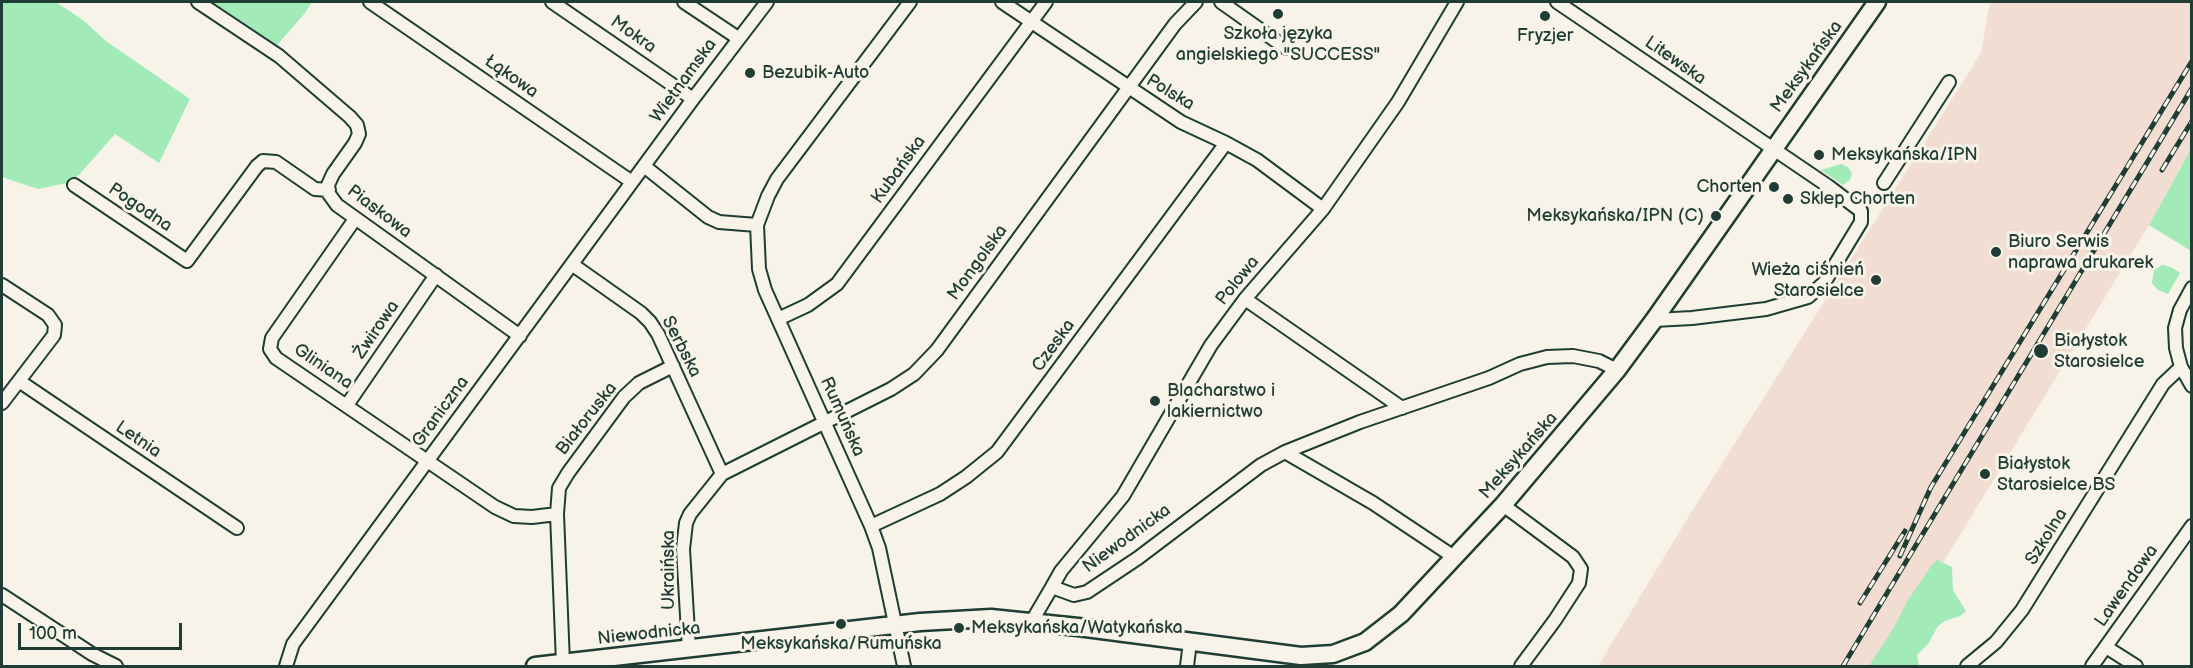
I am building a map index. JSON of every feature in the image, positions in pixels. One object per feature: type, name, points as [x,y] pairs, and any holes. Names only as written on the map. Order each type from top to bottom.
[{"type":"street","name":"Piaskowa","points":[[198,2],[279,56],[357,125],[359,134],[355,143],[333,174],[329,190],[337,205],[520,336]]},
{"type":"street","name":"Łąkowa","points":[[370,2],[632,182]]},
{"type":"street","name":"Mokra","points":[[552,2],[693,99]]},
{"type":"street","points":[[684,2],[738,38]]},
{"type":"street","name":"Wietnamska","points":[[632,182],[767,2]]},
{"type":"street","name":"Rumuńska","points":[[904,666],[879,548],[871,526],[765,290],[759,269],[758,225],[768,196],[777,179],[910,2]]},
{"type":"street","name":"Polska","points":[[1002,2],[1181,122],[1257,160],[1323,209]]},
{"type":"street","name":"Kubańska","points":[[778,320],[808,305],[837,284],[1046,2]]},
{"type":"street","name":"Mongolska","points":[[825,421],[891,389],[914,374],[937,350],[1175,24],[1196,2]]},
{"type":"street","points":[[1221,2],[1286,48]]},
{"type":"street","name":"Polowa","points":[[1052,587],[1061,571],[1123,496],[1211,345],[1245,299],[1323,209],[1398,102],[1457,2]]},
{"type":"street","name":"Litewska","points":[[1557,2],[1843,196],[1861,211],[1861,222],[1824,283],[1808,297],[1766,309],[1654,320]]},
{"type":"street","name":"Meksykańska","points":[[1032,621],[1301,656],[1341,652],[1365,642],[1390,624],[1503,505],[1617,370],[1877,2]]},
{"type":"street","points":[[1884,183],[1948,82]]},
{"type":"street","name":"Czeska","points":[[871,526],[940,494],[997,452],[1226,143]]},
{"type":"street","name":"Pogodna","points":[[74,185],[187,261],[263,161],[276,162],[315,189],[329,190]]},
{"type":"street","points":[[644,166],[708,217],[719,222],[758,225]]},
{"type":"street","name":"Graniczna","points":[[286,666],[293,644],[632,182]]},
{"type":"street","name":"Gliniana","points":[[355,219],[272,338],[270,349],[276,358],[428,461]]},
{"type":"street","name":"Serbska","points":[[573,265],[641,313],[658,334],[722,474]]},
{"type":"street","name":"Żwirowa","points":[[347,405],[436,275]]},
{"type":"street","points":[[2,285],[48,315],[55,325],[54,335],[2,403]]},
{"type":"street","points":[[2192,288],[2176,320],[2176,348],[2181,367],[2192,386]]},
{"type":"street","points":[[1245,299],[1402,408]]},
{"type":"street","name":"Niewodnicka","points":[[1052,587],[1074,595],[1087,592],[1138,558],[1261,465],[1285,452],[1360,422],[1489,378],[1520,363],[1547,357],[1573,356],[1599,360],[1617,370]]},
{"type":"street","name":"Białoruska","points":[[563,663],[557,514],[559,488],[624,397],[639,383],[673,366]]},
{"type":"street","name":"Szkolna","points":[[1967,666],[1996,642],[2022,610],[2163,384],[2181,367]]},
{"type":"street","name":"Letnia","points":[[19,381],[237,528]]},
{"type":"street","name":"Ukraińska","points":[[689,649],[683,536],[690,514],[722,474],[825,421]]},
{"type":"street","points":[[1285,452],[1373,503],[1454,557]]},
{"type":"street","points":[[428,461],[480,498],[514,516],[532,517],[557,514]]},
{"type":"street","points":[[1503,505],[1573,557],[1581,569],[1579,583],[1521,666]]},
{"type":"street","name":"Lawendowa","points":[[2092,666],[2192,526]]},
{"type":"street","points":[[1032,621],[1052,587]]},
{"type":"street","points":[[2,595],[92,654],[116,666]]},
{"type":"street","name":"Niewodnicka","points":[[535,666],[969,619],[1032,621]]},
{"type":"street","points":[[1187,666],[1190,642]]},
{"type":"street","points":[[2106,646],[2136,666]]},
{"type":"shaded area","points":[[1990,2],[2191,2],[2191,149],[2149,225],[1882,666],[1598,666],[1689,516],[1981,53]]},
{"type":"green space","points":[[2,2],[56,2],[84,21],[106,41],[190,99],[159,163],[115,134],[79,175],[67,183],[38,189],[2,177]]},
{"type":"green space","points":[[212,2],[312,2],[277,45]]},
{"type":"green space","points":[[2191,149],[2191,251],[2149,225]]},
{"type":"green space","points":[[1841,164],[1848,167],[1852,173],[1850,180],[1843,185],[1821,170]]},
{"type":"green space","points":[[2162,265],[2171,267],[2180,273],[2168,294],[2158,290],[2152,283],[2154,270]]},
{"type":"green space","points":[[1937,560],[1952,567],[1953,590],[1966,611],[1938,626],[1928,644],[1917,655],[1919,666],[1869,666],[1893,629],[1908,600]]},
{"type":"railway","points":[[1900,556],[1931,487],[2192,61]]},
{"type":"railway","points":[[1843,666],[2192,88]]},
{"type":"railway","points":[[2162,170],[2192,121]]},
{"type":"railway","points":[[1860,603],[1905,531]]},
{"type":"place","name":"Szkoła języka angielskiego \"SUCCESS\"","points":[[1278,14]]},
{"type":"place","name":"Fryzjer","points":[[1545,16]]},
{"type":"place","name":"Bezubik-Auto","points":[[750,73]]},
{"type":"place","name":"Meksykańska/IPN","points":[[1819,155]]},
{"type":"place","name":"Chorten","points":[[1774,187]]},
{"type":"place","name":"Sklep Chorten","points":[[1788,199]]},
{"type":"place","name":"Meksykańska/IPN (C)","points":[[1716,216]]},
{"type":"place","name":"Biuro Serwis naprawa drukarek","points":[[1996,252]]},
{"type":"place","name":"Wieża ciśnień Starosielce","points":[[1876,280]]},
{"type":"place","name":"Białystok Starosielce","points":[[2041,351]]},
{"type":"place","name":"Blacharstwo i lakiernictwo","points":[[1155,401]]},
{"type":"place","name":"Białystok Starosielce BS","points":[[1985,474]]},
{"type":"place","name":"Meksykańska/Rumuńska","points":[[841,624]]},
{"type":"place","name":"Meksykańska/Watykańska","points":[[959,628]]}]
